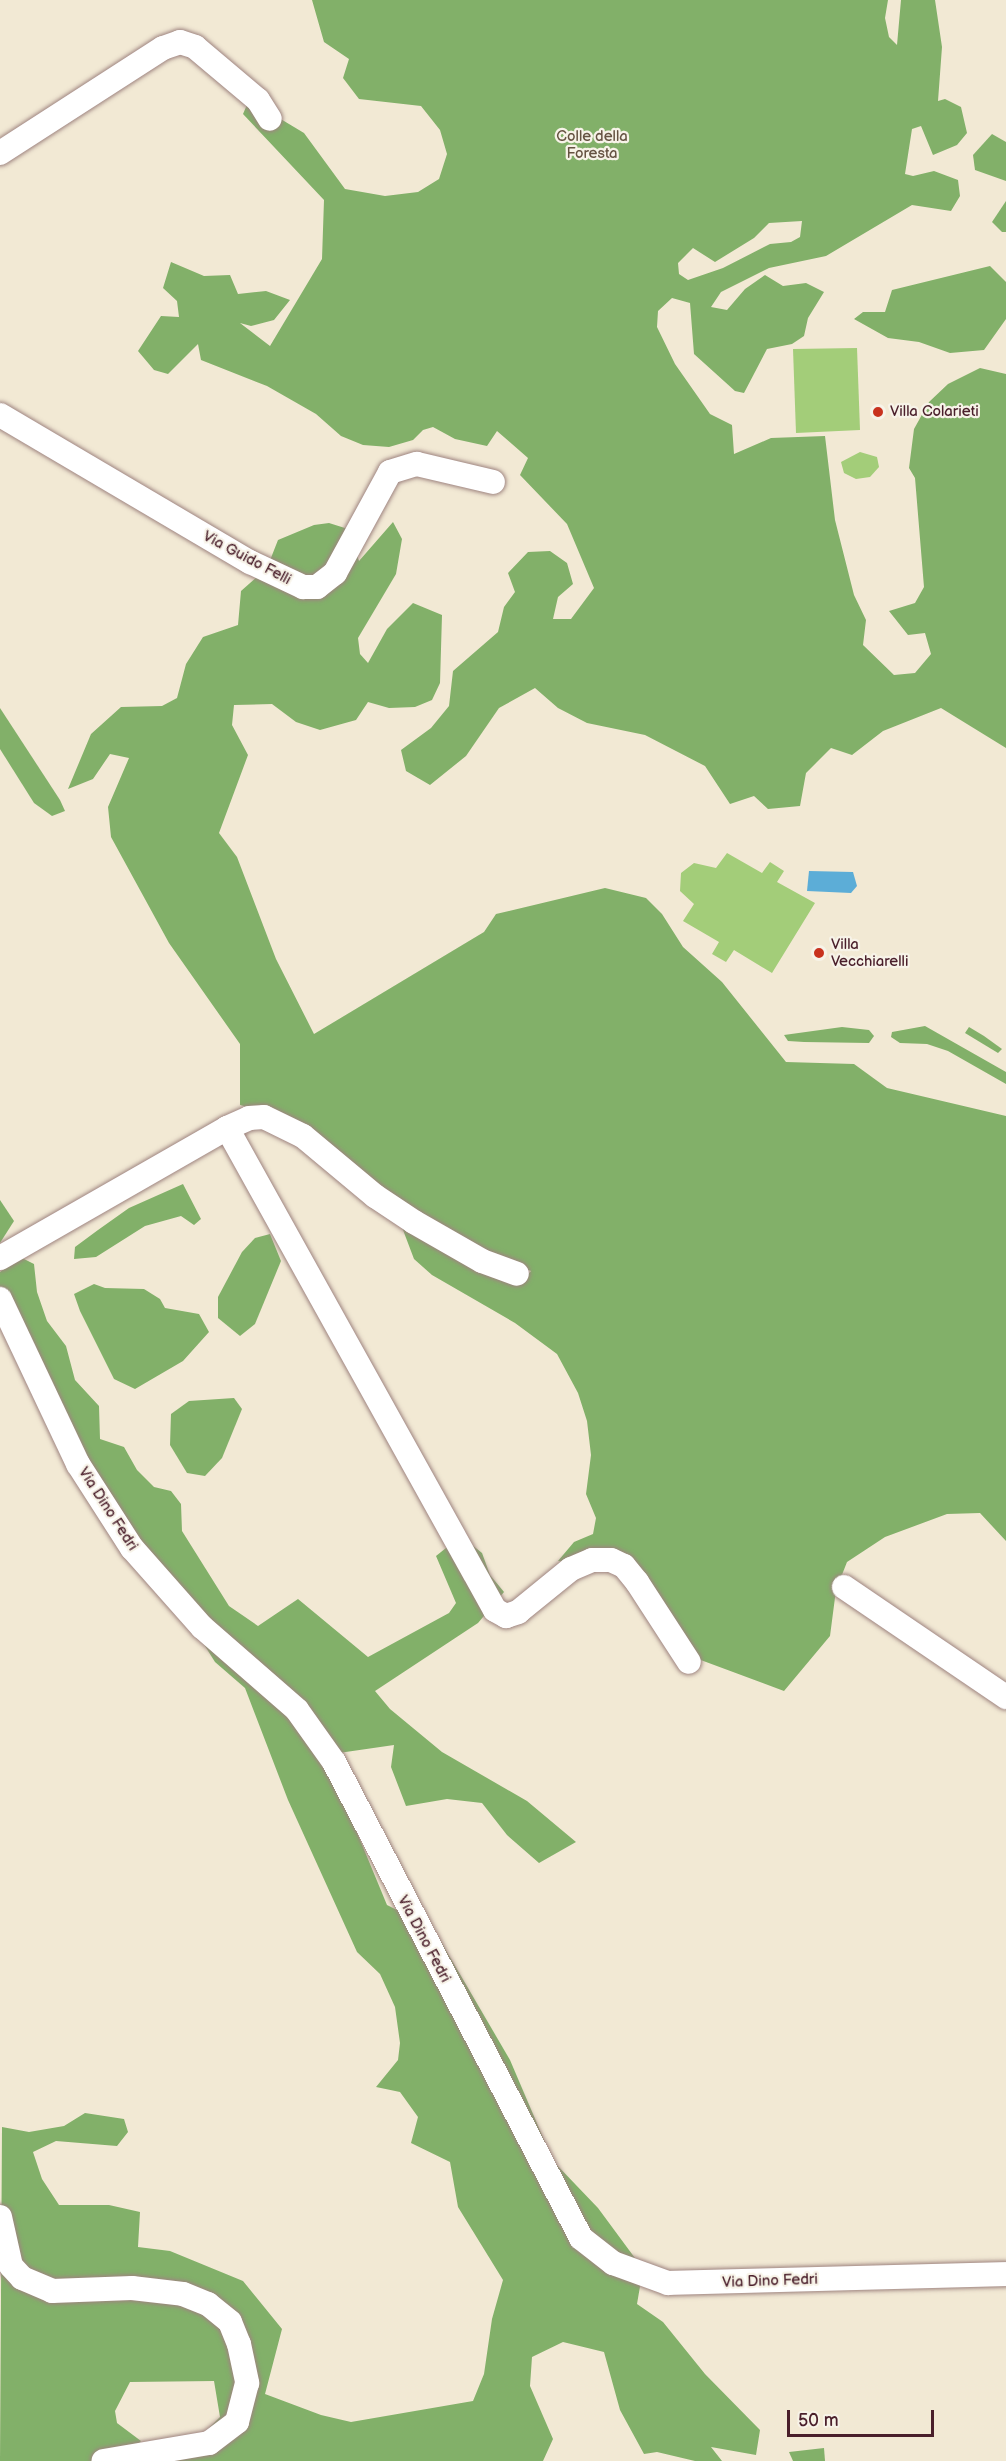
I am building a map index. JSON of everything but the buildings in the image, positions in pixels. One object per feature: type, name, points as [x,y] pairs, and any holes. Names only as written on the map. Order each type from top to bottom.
[{"type":"street","points":[[0,153],[163,48],[180,42],[195,47],[258,100],[270,119]]},
{"type":"street","name":"Via Guido Felli","points":[[0,416],[239,556],[303,587],[317,587],[335,573],[390,472],[417,464],[493,482]]},
{"type":"street","points":[[0,1258],[227,1128],[249,1118],[279,1121],[414,1222],[482,1261],[517,1274]]},
{"type":"street","points":[[227,1128],[495,1610],[506,1616],[518,1612],[571,1569],[592,1560],[611,1560],[624,1566],[637,1582],[689,1662]]},
{"type":"street","name":"Via Dino Fedri","points":[[0,1299],[78,1464],[132,1548],[202,1627],[297,1710],[334,1762],[581,2238],[613,2264],[668,2283],[1006,2274]]},
{"type":"street","points":[[844,1587],[1006,1697]]},
{"type":"street","points":[[0,2217],[11,2266],[22,2278],[52,2291],[132,2288],[183,2294],[208,2304],[230,2322],[239,2344],[247,2383],[237,2422],[209,2443],[104,2461]]},
{"type":"green space","name":"Colle della Foresta","points":[[312,0],[888,0],[885,18],[889,37],[897,45],[901,0],[935,0],[942,47],[938,101],[945,99],[961,107],[967,133],[957,145],[933,155],[921,126],[912,129],[905,174],[913,176],[934,171],[958,180],[960,196],[951,211],[912,205],[826,256],[769,268],[721,292],[711,307],[727,310],[745,289],[765,275],[783,286],[806,283],[824,292],[808,318],[804,336],[792,344],[767,349],[744,393],[735,391],[694,354],[690,303],[672,298],[658,311],[657,327],[675,364],[710,414],[732,425],[734,454],[771,438],[825,436],[835,520],[854,595],[866,620],[863,645],[894,675],[915,673],[931,654],[925,633],[908,635],[889,611],[915,603],[924,587],[915,478],[909,468],[914,429],[929,402],[948,384],[980,368],[1006,374],[1006,748],[941,708],[883,731],[852,755],[831,748],[806,773],[800,806],[768,809],[754,796],[730,804],[705,766],[645,735],[587,723],[558,708],[535,688],[499,708],[466,756],[430,785],[406,771],[401,750],[431,728],[449,706],[453,671],[498,632],[504,607],[515,592],[508,573],[528,552],[550,551],[567,563],[573,584],[558,597],[553,619],[571,619],[594,588],[567,524],[520,475],[528,458],[497,431],[487,446],[455,439],[433,427],[423,430],[413,440],[389,447],[363,445],[341,436],[316,414],[267,386],[201,360],[198,344],[168,374],[154,370],[138,351],[161,316],[179,317],[177,301],[163,288],[171,262],[204,276],[230,275],[238,294],[266,291],[290,300],[274,320],[251,326],[240,323],[270,346],[322,259],[324,200],[243,114],[249,100],[304,133],[345,189],[385,196],[418,192],[439,179],[447,154],[440,130],[421,106],[359,99],[343,78],[349,59],[324,42]],"holes":[[[802,221],[800,237],[791,242],[770,244],[723,268],[688,280],[679,274],[678,263],[693,248],[715,262],[754,238],[769,223]]]},
{"type":"green space","points":[[992,134],[1006,142],[1006,181],[975,170],[973,155]]},
{"type":"green space","points":[[1006,201],[1006,232],[1002,232],[992,222]]},
{"type":"green space","points":[[990,266],[1006,282],[1006,319],[984,350],[950,353],[919,342],[888,338],[854,319],[863,312],[885,312],[892,290]]},
{"type":"green space","points":[[857,348],[860,430],[796,433],[793,349]]},
{"type":"green space","points":[[860,452],[877,457],[879,467],[870,477],[856,479],[844,473],[841,462]]},
{"type":"green space","points":[[393,522],[402,539],[396,574],[358,638],[360,654],[368,663],[387,629],[413,603],[442,615],[440,683],[432,700],[415,707],[389,708],[368,702],[356,720],[320,730],[296,722],[272,704],[234,705],[232,725],[248,755],[219,833],[237,857],[276,959],[314,1034],[484,932],[496,914],[605,888],[646,898],[662,914],[683,947],[722,982],[786,1062],[854,1064],[887,1088],[1006,1116],[1006,1541],[980,1513],[947,1514],[885,1537],[847,1562],[836,1590],[830,1636],[784,1691],[698,1659],[633,1567],[558,1561],[574,1542],[593,1534],[596,1518],[586,1494],[591,1455],[587,1421],[578,1393],[557,1354],[515,1323],[432,1275],[414,1259],[400,1222],[523,1280],[531,1271],[485,1254],[400,1202],[266,1112],[240,1105],[240,1044],[169,943],[111,837],[108,807],[129,758],[110,754],[93,779],[68,789],[91,734],[121,707],[162,706],[177,698],[186,664],[203,637],[238,625],[241,591],[267,568],[278,540],[314,525],[329,523],[348,529],[359,561]]},
{"type":"green space","points":[[0,708],[65,811],[52,816],[34,803],[0,749]]},
{"type":"green space","points":[[727,853],[762,873],[770,862],[784,871],[777,882],[815,903],[772,973],[734,950],[726,962],[712,954],[719,942],[683,921],[694,904],[680,891],[681,873],[694,863],[716,868]]},
{"type":"green space","points":[[925,1026],[1006,1072],[1006,1084],[948,1051],[927,1044],[900,1043],[891,1037],[892,1032]]},
{"type":"green space","points":[[842,1027],[869,1030],[874,1036],[869,1043],[788,1041],[784,1035]]},
{"type":"green space","points":[[969,1027],[1002,1049],[998,1053],[965,1033]]},
{"type":"green space","points":[[183,1184],[201,1219],[194,1225],[181,1216],[145,1226],[96,1257],[74,1259],[75,1247],[129,1208]]},
{"type":"green space","points":[[0,1200],[14,1221],[0,1243]]},
{"type":"green space","points":[[270,1234],[281,1261],[255,1324],[240,1336],[218,1318],[218,1297],[242,1252],[255,1238]]},
{"type":"green space","points":[[20,1257],[34,1264],[37,1292],[47,1321],[66,1346],[75,1380],[99,1406],[100,1439],[124,1447],[137,1470],[154,1487],[171,1491],[181,1504],[182,1531],[229,1606],[258,1626],[298,1599],[368,1657],[449,1613],[456,1603],[436,1556],[461,1536],[482,1553],[490,1575],[504,1592],[478,1623],[375,1691],[390,1709],[442,1752],[527,1801],[576,1842],[539,1863],[507,1835],[482,1803],[447,1799],[406,1806],[391,1767],[394,1745],[325,1755],[387,1905],[433,1928],[510,2060],[553,2161],[598,2208],[643,2269],[637,2304],[663,2322],[705,2374],[760,2430],[756,2455],[711,2447],[722,2461],[695,2461],[657,2452],[644,2454],[620,2410],[604,2352],[563,2342],[532,2357],[530,2386],[553,2439],[543,2461],[156,2461],[203,2434],[220,2417],[214,2381],[130,2382],[115,2411],[117,2423],[141,2441],[125,2461],[0,2461],[2,2127],[29,2132],[64,2126],[85,2113],[124,2119],[128,2132],[117,2146],[56,2141],[33,2152],[42,2179],[59,2205],[109,2205],[140,2212],[138,2247],[170,2251],[243,2281],[282,2329],[265,2394],[321,2415],[351,2422],[473,2401],[484,2374],[492,2319],[503,2280],[458,2207],[450,2162],[411,2143],[418,2117],[400,2092],[376,2087],[398,2060],[400,2043],[395,2007],[380,1974],[357,1952],[288,1800],[245,1688],[215,1662],[0,1318],[0,1272]]},
{"type":"green space","points":[[94,1284],[105,1288],[144,1289],[160,1299],[165,1308],[199,1314],[209,1332],[183,1361],[135,1389],[114,1379],[80,1311],[74,1294]]},
{"type":"green space","points":[[234,1398],[242,1409],[222,1458],[205,1476],[187,1473],[170,1445],[171,1414],[189,1401]]},
{"type":"green space","points":[[824,2448],[825,2461],[793,2461],[789,2452]]},
{"type":"water","points":[[809,871],[853,872],[857,886],[851,893],[807,891]]},
{"type":"place","name":"Villa Colarieti","points":[[878,412]]},
{"type":"place","name":"Villa Vecchiarelli","points":[[819,953]]}]
